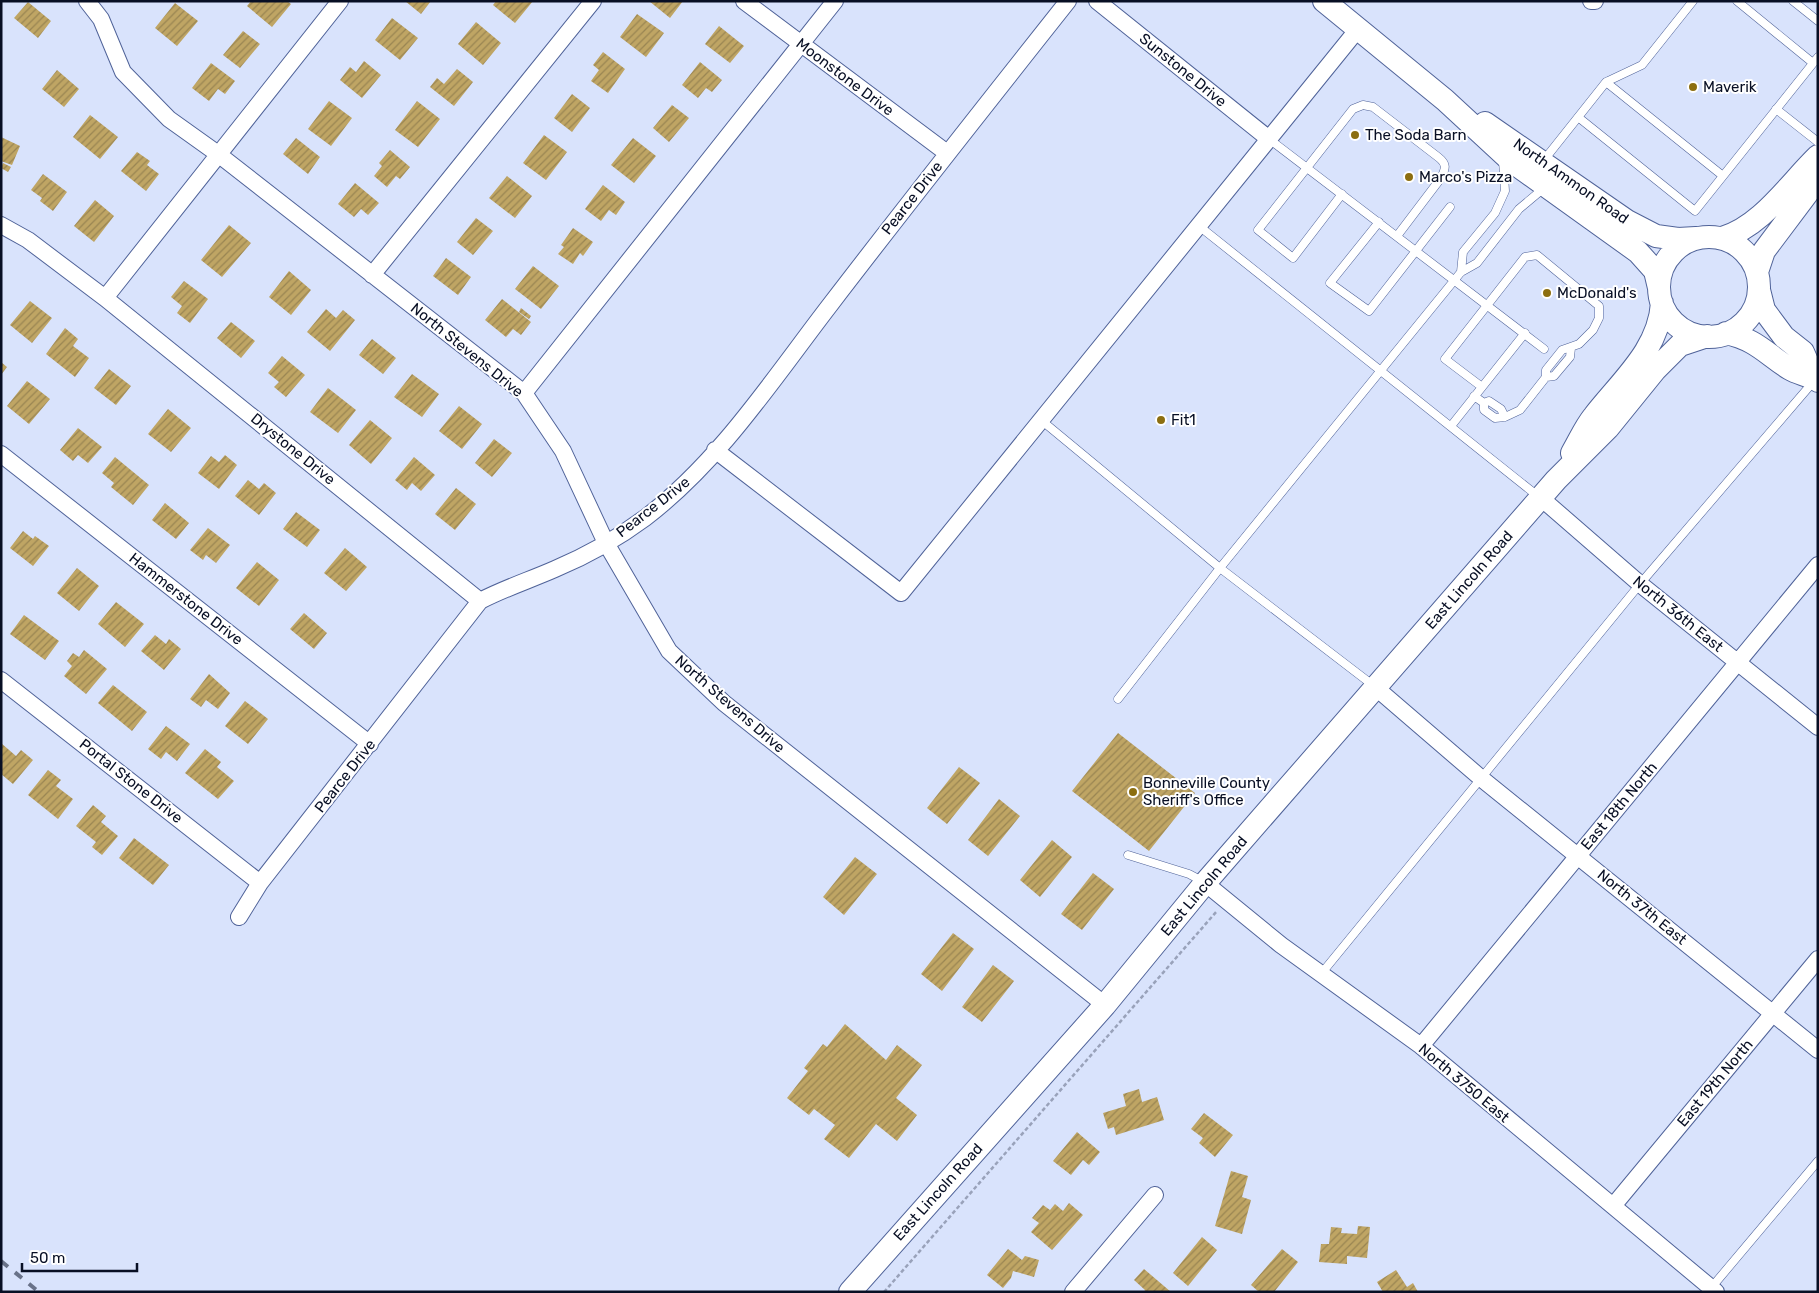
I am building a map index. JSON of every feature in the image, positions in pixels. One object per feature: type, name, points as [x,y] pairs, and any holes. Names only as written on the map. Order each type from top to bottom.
[{"type":"main road","name":"North Ammon Road","points":[[1324,1],[1445,100],[1502,153],[1546,187],[1638,252],[1655,271],[1661,295]]},
{"type":"main road","name":"North Ammon Road","points":[[1445,100],[1511,139],[1542,163],[1611,210],[1656,236],[1678,239],[1712,238]]},
{"type":"main road","points":[[1816,380],[1790,369],[1744,337],[1698,335],[1682,329],[1669,317],[1661,295],[1662,272],[1669,258],[1680,247],[1694,240],[1734,235],[1756,219],[1818,156]]},
{"type":"main road","points":[[1716,335],[1746,321],[1755,306],[1764,251],[1818,179]]},
{"type":"main road","points":[[1712,238],[1738,246],[1749,257],[1758,281],[1764,310],[1784,337],[1803,352],[1816,380]]},
{"type":"main road","name":"East Lincoln Road","points":[[1556,480],[1592,418],[1653,341],[1661,321],[1661,295]]},
{"type":"main road","name":"East Lincoln Road","points":[[850,1292],[1105,1005],[1205,883],[1556,480],[1608,428],[1655,370],[1680,345],[1716,335]]},
{"type":"street","name":"North Stevens Drive","points":[[87,1],[101,19],[123,72],[169,120],[218,154],[524,393],[563,451],[606,543],[669,652],[724,703],[1105,1005]]},
{"type":"street","points":[[105,298],[340,1]]},
{"type":"street","points":[[372,275],[593,1]]},
{"type":"street","name":"Moonstone Drive","points":[[744,1],[947,153]]},
{"type":"street","points":[[524,393],[835,1]]},
{"type":"street","name":"Pearce Drive","points":[[239,917],[260,883],[480,601],[506,588],[556,569],[606,543],[644,519],[689,482],[749,410],[947,153],[1068,1]]},
{"type":"street","name":"Sunstone Drive","points":[[1098,1],[1269,139]]},
{"type":"street","points":[[715,450],[901,593],[1358,29]]},
{"type":"street","name":"Drystone Drive","points":[[1,225],[28,240],[105,298],[480,601]]},
{"type":"street","name":"Hammerstone Drive","points":[[1,454],[370,744]]},
{"type":"street","name":"North 36th East","points":[[1541,498],[1640,584],[1818,727]]},
{"type":"street","name":"East 18th North","points":[[1421,1046],[1818,565]]},
{"type":"street","name":"Portal Stone Drive","points":[[1,680],[260,883]]},
{"type":"street","name":"North 37th East","points":[[1375,687],[1482,779],[1818,1050]]},
{"type":"street","name":"North 3750 East","points":[[1205,883],[1225,901],[1321,974],[1421,1046],[1714,1290]]},
{"type":"street","name":"East 19th North","points":[[1613,1206],[1818,959]]},
{"type":"street","points":[[1073,1292],[1155,1195]]},
{"type":"lane","points":[[1542,163],[1606,82],[1642,65],[1693,1]]},
{"type":"lane","points":[[1578,117],[1695,211],[1816,60],[1736,1]]},
{"type":"lane","points":[[1793,1],[1818,21]]},
{"type":"lane","points":[[1606,82],[1723,176]]},
{"type":"lane","points":[[1342,194],[1292,258],[1258,230],[1353,108],[1363,105],[1373,107],[1444,162],[1446,169],[1398,236]]},
{"type":"lane","points":[[1776,109],[1818,142]]},
{"type":"lane","points":[[1269,139],[1455,279],[1544,349]]},
{"type":"lane","points":[[1461,272],[1463,252],[1495,213],[1505,191],[1502,153]]},
{"type":"lane","points":[[1118,700],[1220,568],[1455,279],[1461,272],[1477,263],[1519,209],[1546,187]]},
{"type":"lane","points":[[1379,222],[1330,283],[1369,311],[1450,207]]},
{"type":"lane","points":[[1199,226],[1382,369],[1541,498]]},
{"type":"lane","points":[[1474,396],[1484,403],[1484,410],[1495,418],[1505,417],[1520,410],[1546,377],[1546,370],[1562,350],[1571,348],[1585,339],[1599,318],[1599,306],[1537,255],[1525,258],[1445,359],[1482,387]]},
{"type":"lane","points":[[1451,426],[1525,333]]},
{"type":"lane","points":[[1321,974],[1640,584],[1816,380]]},
{"type":"lane","points":[[1041,420],[1220,568],[1375,687]]},
{"type":"lane","points":[[1128,855],[1189,874],[1205,883]]},
{"type":"lane","points":[[1714,1290],[1818,1161]]},
{"type":"path","points":[[884,1292],[1225,901]]},
{"type":"building","points":[[251,1],[287,1],[291,4],[272,27],[247,6]]},
{"type":"building","points":[[405,1],[431,1],[421,14]]},
{"type":"building","points":[[496,1],[533,1],[515,23],[493,5]]},
{"type":"building","points":[[649,1],[683,1],[670,18]]},
{"type":"building","points":[[28,2],[51,21],[38,38],[14,18]]},
{"type":"building","points":[[175,3],[198,21],[177,46],[155,28]]},
{"type":"building","points":[[637,14],[664,33],[646,57],[620,37]]},
{"type":"building","points":[[392,18],[418,38],[400,60],[375,40]]},
{"type":"building","points":[[476,22],[501,43],[483,65],[458,44]]},
{"type":"building","points":[[719,26],[744,46],[730,63],[705,44]]},
{"type":"building","points":[[243,31],[260,44],[240,68],[223,55]]},
{"type":"building","points":[[603,52],[625,69],[608,93],[591,81],[599,70],[593,65]]},
{"type":"building","points":[[364,61],[381,75],[362,98],[340,80],[350,67],[356,72]]},
{"type":"building","points":[[700,62],[722,80],[712,92],[706,88],[698,98],[682,85]]},
{"type":"building","points":[[211,63],[235,81],[225,94],[218,89],[209,101],[192,88]]},
{"type":"building","points":[[457,69],[473,82],[454,106],[430,87],[437,78],[444,84]]},
{"type":"building","points":[[57,70],[79,89],[64,107],[42,89]]},
{"type":"building","points":[[572,94],[590,108],[572,132],[554,118]]},
{"type":"building","points":[[329,101],[352,118],[331,146],[308,129]]},
{"type":"building","points":[[417,101],[440,119],[418,147],[395,130]]},
{"type":"building","points":[[672,105],[689,118],[669,142],[653,128]]},
{"type":"building","points":[[90,115],[118,137],[100,159],[73,137]]},
{"type":"building","points":[[544,135],[567,152],[546,180],[523,163]]},
{"type":"building","points":[[1,137],[20,146],[12,165],[1,161]]},
{"type":"building","points":[[296,138],[320,157],[308,174],[283,154]]},
{"type":"building","points":[[633,138],[656,156],[634,183],[611,165]]},
{"type":"building","points":[[390,150],[410,167],[400,179],[396,176],[387,187],[374,176],[382,166],[379,163]]},
{"type":"building","points":[[137,152],[150,161],[147,165],[159,174],[146,191],[121,171]]},
{"type":"building","points":[[3,163],[11,167],[8,172],[1,168]]},
{"type":"building","points":[[43,174],[67,192],[53,211],[40,201],[42,198],[31,190]]},
{"type":"building","points":[[507,176],[532,196],[515,218],[489,198]]},
{"type":"building","points":[[355,183],[379,203],[368,215],[361,209],[354,217],[338,204]]},
{"type":"building","points":[[603,185],[625,202],[616,215],[609,210],[601,221],[585,209]]},
{"type":"building","points":[[95,200],[114,216],[94,242],[74,226]]},
{"type":"building","points":[[476,218],[493,231],[473,255],[457,242]]},
{"type":"building","points":[[229,225],[251,243],[222,277],[201,260]]},
{"type":"building","points":[[573,228],[593,242],[583,256],[580,253],[573,264],[558,254],[564,247],[561,245]]},
{"type":"building","points":[[446,258],[471,277],[458,295],[433,276]]},
{"type":"building","points":[[533,266],[559,286],[541,309],[515,289]]},
{"type":"building","points":[[289,271],[311,290],[291,315],[269,297]]},
{"type":"building","points":[[184,281],[208,299],[190,323],[177,313],[182,306],[171,297]]},
{"type":"building","points":[[502,299],[531,322],[521,335],[513,329],[506,337],[485,320]]},
{"type":"building","points":[[30,301],[52,318],[32,343],[10,325]]},
{"type":"building","points":[[521,308],[531,316],[529,319],[519,312]]},
{"type":"building","points":[[326,309],[336,318],[343,310],[355,320],[330,351],[307,332]]},
{"type":"building","points":[[231,322],[255,341],[241,358],[217,338]]},
{"type":"building","points":[[65,328],[78,339],[73,346],[89,358],[75,377],[46,354]]},
{"type":"building","points":[[372,339],[396,358],[383,374],[359,355]]},
{"type":"building","points":[[282,356],[305,375],[286,397],[274,387],[279,382],[268,373]]},
{"type":"building","points":[[1,362],[7,367],[1,375]]},
{"type":"building","points":[[109,369],[131,386],[116,405],[94,388]]},
{"type":"building","points":[[412,374],[439,394],[422,417],[394,397]]},
{"type":"building","points":[[27,381],[50,399],[29,424],[7,406]]},
{"type":"building","points":[[328,388],[356,410],[338,433],[310,412]]},
{"type":"building","points":[[459,406],[482,424],[462,449],[439,431]]},
{"type":"building","points":[[168,409],[191,428],[171,452],[148,434]]},
{"type":"building","points":[[370,420],[392,438],[371,464],[349,445]]},
{"type":"building","points":[[78,428],[102,447],[88,463],[78,455],[73,461],[60,450]]},
{"type":"building","points":[[494,439],[512,453],[492,477],[475,463]]},
{"type":"building","points":[[225,455],[237,465],[219,489],[198,473],[211,456],[219,462]]},
{"type":"building","points":[[115,457],[149,485],[133,505],[111,487],[114,483],[102,473]]},
{"type":"building","points":[[414,457],[435,475],[421,491],[412,483],[407,490],[395,480]]},
{"type":"building","points":[[248,480],[259,489],[264,483],[276,493],[259,515],[235,496]]},
{"type":"building","points":[[456,488],[476,504],[455,530],[435,514]]},
{"type":"building","points":[[165,503],[189,523],[176,539],[152,520]]},
{"type":"building","points":[[296,512],[320,530],[307,547],[283,529]]},
{"type":"building","points":[[208,528],[230,545],[216,563],[206,555],[203,560],[190,550]]},
{"type":"building","points":[[23,531],[33,539],[35,536],[49,546],[33,566],[10,548]]},
{"type":"building","points":[[345,548],[367,567],[346,591],[324,573]]},
{"type":"building","points":[[257,562],[279,580],[259,606],[236,588]]},
{"type":"building","points":[[77,568],[99,586],[79,611],[57,593]]},
{"type":"building","points":[[116,602],[144,624],[125,647],[98,624]]},
{"type":"building","points":[[304,613],[327,633],[314,649],[290,629]]},
{"type":"building","points":[[24,615],[59,641],[45,660],[10,634]]},
{"type":"building","points":[[155,635],[166,644],[169,639],[181,649],[164,670],[141,651]]},
{"type":"building","points":[[84,650],[107,669],[86,694],[64,676],[72,666],[67,661],[73,653],[79,657]]},
{"type":"building","points":[[209,674],[230,693],[218,709],[206,700],[201,707],[190,699]]},
{"type":"building","points":[[113,685],[147,712],[132,731],[98,703]]},
{"type":"building","points":[[245,701],[268,719],[248,744],[225,726]]},
{"type":"building","points":[[166,726],[190,744],[177,761],[166,752],[161,759],[148,749]]},
{"type":"building","name":"Bonneville County Sheriff's Office","points":[[1118,733],[1195,793],[1149,851],[1072,791]]},
{"type":"building","points":[[1,743],[16,756],[21,750],[33,760],[13,784],[1,774]]},
{"type":"building","points":[[205,749],[221,762],[217,767],[234,781],[218,799],[185,773]]},
{"type":"building","points":[[959,767],[980,783],[947,824],[927,808]]},
{"type":"building","points":[[48,770],[61,780],[56,786],[73,799],[58,819],[28,795]]},
{"type":"building","points":[[999,799],[1020,816],[988,856],[968,840]]},
{"type":"building","points":[[93,805],[106,816],[101,822],[118,836],[102,855],[92,847],[96,842],[76,826]]},
{"type":"building","points":[[134,838],[169,865],[153,885],[119,858]]},
{"type":"building","points":[[1052,840],[1072,857],[1040,897],[1020,880]]},
{"type":"building","points":[[855,857],[877,874],[844,915],[823,897]]},
{"type":"building","points":[[1093,873],[1114,889],[1082,930],[1061,914]]},
{"type":"building","points":[[953,933],[974,949],[942,991],[921,974]]},
{"type":"building","points":[[993,965],[1014,981],[982,1022],[962,1007]]},
{"type":"building","points":[[845,1024],[886,1060],[897,1045],[922,1065],[896,1098],[917,1115],[897,1141],[876,1124],[849,1158],[824,1139],[835,1125],[814,1109],[809,1115],[787,1098],[808,1071],[804,1068],[823,1044],[827,1047]]},
{"type":"building","points":[[1139,1089],[1142,1102],[1157,1097],[1164,1120],[1116,1135],[1114,1127],[1108,1129],[1103,1113],[1126,1106],[1123,1094]]},
{"type":"building","points":[[1204,1113],[1233,1135],[1215,1157],[1199,1143],[1203,1138],[1191,1129]]},
{"type":"building","points":[[1077,1132],[1100,1152],[1089,1165],[1083,1160],[1071,1175],[1053,1161]]},
{"type":"building","points":[[1231,1171],[1248,1176],[1242,1197],[1251,1200],[1242,1234],[1215,1226]]},
{"type":"building","points":[[1069,1203],[1083,1215],[1052,1250],[1031,1232],[1039,1223],[1032,1218],[1043,1205],[1050,1210],[1055,1204],[1063,1211]]},
{"type":"building","points":[[1358,1226],[1370,1227],[1367,1258],[1347,1256],[1347,1264],[1319,1262],[1321,1244],[1329,1244],[1331,1227],[1342,1228],[1341,1233],[1357,1234]]},
{"type":"building","points":[[1202,1237],[1217,1250],[1188,1286],[1173,1273]]},
{"type":"building","points":[[1008,1249],[1022,1260],[1025,1256],[1039,1260],[1034,1277],[1013,1271],[1011,1278],[1003,1288],[987,1275]]},
{"type":"building","points":[[1282,1249],[1298,1262],[1274,1292],[1259,1292],[1251,1285]]},
{"type":"building","points":[[1144,1269],[1171,1292],[1144,1292],[1145,1290],[1134,1280]]},
{"type":"building","points":[[1396,1270],[1407,1287],[1413,1283],[1418,1292],[1383,1292],[1377,1282]]},
{"type":"railway","points":[[1,1261],[39,1292]]},
{"type":"place","name":"Maverik","points":[[1693,87]]},
{"type":"place","name":"The Soda Barn","points":[[1355,135]]},
{"type":"place","name":"Marco's Pizza","points":[[1409,177]]},
{"type":"place","name":"McDonald's","points":[[1547,293]]},
{"type":"place","name":"Fit1","points":[[1161,420]]},
{"type":"place","name":"Bonneville County Sheriff's Office","points":[[1133,792]]}]
